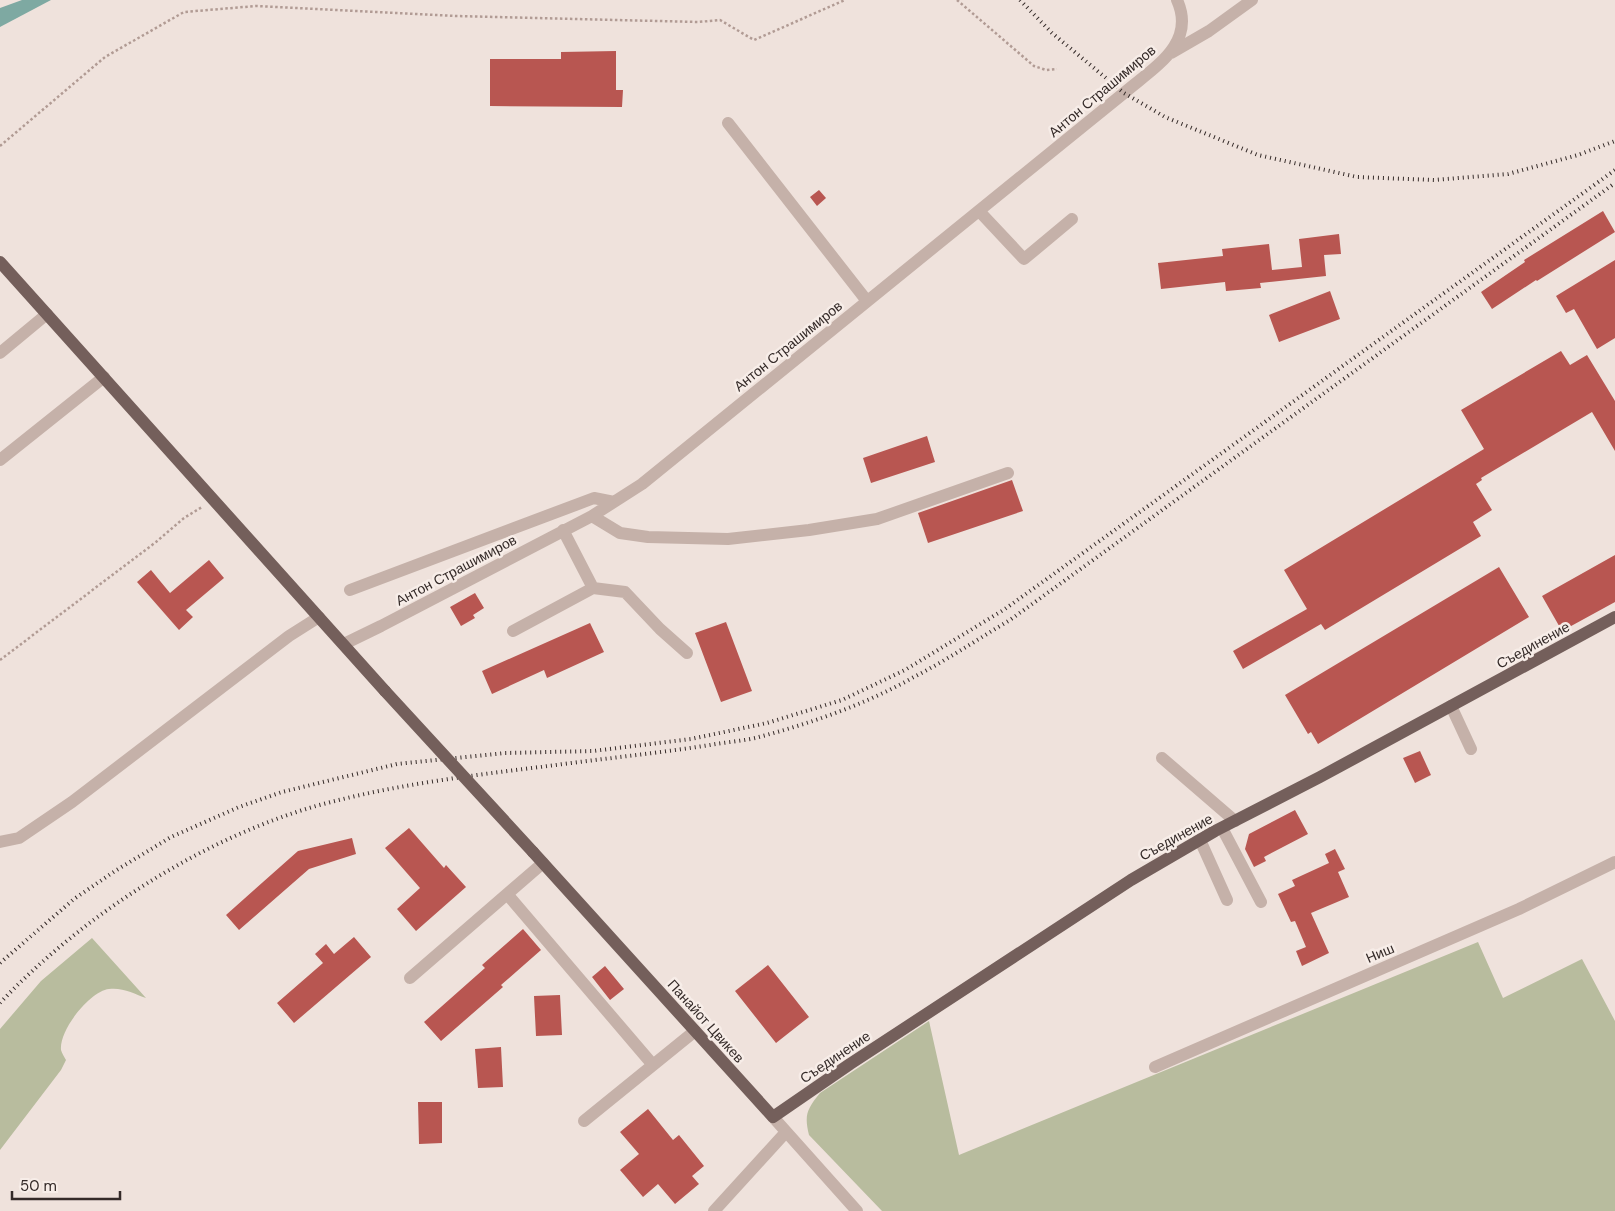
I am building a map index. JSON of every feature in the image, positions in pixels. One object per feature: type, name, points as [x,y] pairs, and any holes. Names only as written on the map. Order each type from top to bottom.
[{"type":"main road","name":"Панайот Цвикев","points":[[0,262],[773,1117]]},
{"type":"main road","name":"Съединение","points":[[773,1117],[850,1064],[1131,880],[1222,828],[1615,617]]},
{"type":"street","name":"Антон Страшимиров","points":[[344,644],[592,516],[642,484],[1124,93],[1169,54],[1180,37],[1183,25],[1182,10],[1177,0]]},
{"type":"street","points":[[1169,54],[1209,31],[1252,0]]},
{"type":"street","points":[[728,123],[867,301]]},
{"type":"street","points":[[979,211],[1024,259],[1072,219]]},
{"type":"street","points":[[0,353],[46,314]]},
{"type":"street","points":[[0,460],[104,378]]},
{"type":"street","points":[[592,516],[620,533],[648,537],[728,539],[809,530],[877,519],[1008,473]]},
{"type":"street","points":[[350,590],[594,498],[614,502]]},
{"type":"street","points":[[563,530],[593,588]]},
{"type":"street","points":[[512,631],[593,588],[625,592],[660,629],[687,653]]},
{"type":"street","points":[[0,842],[19,838],[72,802],[289,636],[319,617]]},
{"type":"street","points":[[1451,706],[1471,749]]},
{"type":"street","points":[[1162,758],[1236,821]]},
{"type":"street","points":[[1222,828],[1261,902]]},
{"type":"street","points":[[1200,840],[1227,900]]},
{"type":"street","name":"Ниш","points":[[1155,1067],[1519,909],[1615,862]]},
{"type":"street","points":[[410,978],[543,863]]},
{"type":"street","points":[[506,894],[654,1065]]},
{"type":"street","points":[[584,1121],[695,1031]]},
{"type":"street","name":"Панайот Цвикев","points":[[773,1117],[856,1211]]},
{"type":"street","points":[[714,1211],[786,1132]]},
{"type":"path","points":[[0,146],[105,57],[184,12],[256,6],[455,16],[698,22],[720,20],[754,40],[845,0]]},
{"type":"path","points":[[956,0],[1034,66],[1046,70],[1057,70]]},
{"type":"path","points":[[0,660],[156,542],[184,518],[214,500]]},
{"type":"green space","points":[[92,938],[146,998],[124,990],[109,989],[101,991],[85,1004],[70,1022],[65,1032],[61,1050],[66,1060],[61,1070],[0,1150],[0,1029],[41,981]]},
{"type":"green space","points":[[1478,942],[1503,998],[1582,959],[1615,1021],[1615,1211],[882,1211],[809,1135],[808,1112],[820,1093],[929,1021],[959,1155]]},
{"type":"water","points":[[22,0],[51,0],[0,27],[0,8]]},
{"type":"building","points":[[616,51],[616,90],[623,90],[622,107],[490,106],[490,59],[561,59],[561,52]]},
{"type":"building","points":[[819,190],[826,198],[817,206],[810,197]]},
{"type":"building","points":[[1603,211],[1615,232],[1492,309],[1481,292],[1525,262],[1524,260]]},
{"type":"building","points":[[1339,234],[1341,254],[1324,255],[1326,276],[1260,283],[1261,288],[1226,291],[1225,282],[1161,289],[1158,263],[1223,256],[1222,249],[1269,244],[1272,270],[1302,267],[1299,239]]},
{"type":"building","points":[[1615,260],[1615,338],[1597,349],[1574,309],[1566,313],[1556,296]]},
{"type":"building","points":[[1330,291],[1340,319],[1279,342],[1269,315]]},
{"type":"building","points":[[1561,351],[1570,365],[1587,355],[1615,401],[1615,451],[1592,412],[1481,478],[1482,480],[1476,484],[1492,510],[1473,522],[1481,536],[1325,630],[1321,624],[1243,669],[1233,651],[1307,609],[1284,570],[1484,449],[1461,410]]},
{"type":"building","points":[[927,436],[935,462],[871,483],[863,458]]},
{"type":"building","points":[[1012,480],[1023,511],[928,543],[918,513]]},
{"type":"building","points":[[1615,555],[1615,602],[1562,631],[1542,596]]},
{"type":"building","points":[[209,560],[224,578],[186,610],[193,617],[179,630],[137,582],[151,570],[170,593]]},
{"type":"building","points":[[1499,567],[1529,617],[1318,744],[1311,732],[1308,734],[1285,695]]},
{"type":"building","points":[[475,593],[484,608],[473,615],[475,618],[461,626],[450,607]]},
{"type":"building","points":[[726,622],[752,691],[721,702],[695,633]]},
{"type":"building","points":[[590,623],[604,652],[547,678],[544,670],[492,694],[482,671]]},
{"type":"building","points":[[1420,751],[1431,775],[1415,783],[1403,758]]},
{"type":"building","points":[[1295,810],[1308,834],[1264,857],[1266,861],[1254,867],[1245,849],[1249,834]]},
{"type":"building","points":[[409,828],[444,868],[446,865],[466,887],[416,931],[397,909],[420,888],[385,848]]},
{"type":"building","points":[[352,838],[356,854],[309,869],[239,930],[226,915],[298,851]]},
{"type":"building","points":[[1335,849],[1345,869],[1338,872],[1349,897],[1311,913],[1329,953],[1302,966],[1296,951],[1306,947],[1295,921],[1291,922],[1278,894],[1295,886],[1292,880],[1329,863],[1325,854]]},
{"type":"building","points":[[523,929],[541,950],[501,985],[503,987],[441,1041],[424,1022],[485,968],[482,965]]},
{"type":"building","points":[[354,937],[371,957],[294,1023],[277,1003],[323,963],[315,954],[326,944],[334,954]]},
{"type":"building","points":[[768,965],[809,1017],[776,1043],[735,991]]},
{"type":"building","points":[[605,966],[624,989],[610,1000],[592,977]]},
{"type":"building","points":[[560,995],[562,1035],[536,1036],[534,996]]},
{"type":"building","points":[[501,1047],[503,1087],[478,1088],[475,1049]]},
{"type":"building","points":[[418,1102],[442,1102],[442,1143],[419,1144]]},
{"type":"building","points":[[648,1109],[673,1140],[679,1135],[704,1166],[692,1176],[699,1184],[675,1204],[658,1184],[643,1197],[620,1170],[639,1154],[620,1132]]},
{"type":"railway","points":[[1020,0],[1052,33],[1124,93],[1165,117],[1258,155],[1357,177],[1434,180],[1508,174],[1578,155],[1615,141]]},
{"type":"railway","points":[[0,963],[74,899],[115,871],[171,837],[239,807],[282,792],[397,764],[505,753],[593,751],[691,739],[767,723],[842,700],[905,670],[1005,609],[1615,170]]},
{"type":"railway","points":[[0,1003],[32,971],[68,940],[146,884],[230,838],[273,820],[346,798],[406,786],[672,751],[753,738],[799,726],[838,712],[896,687],[1010,620],[1615,183]]}]
